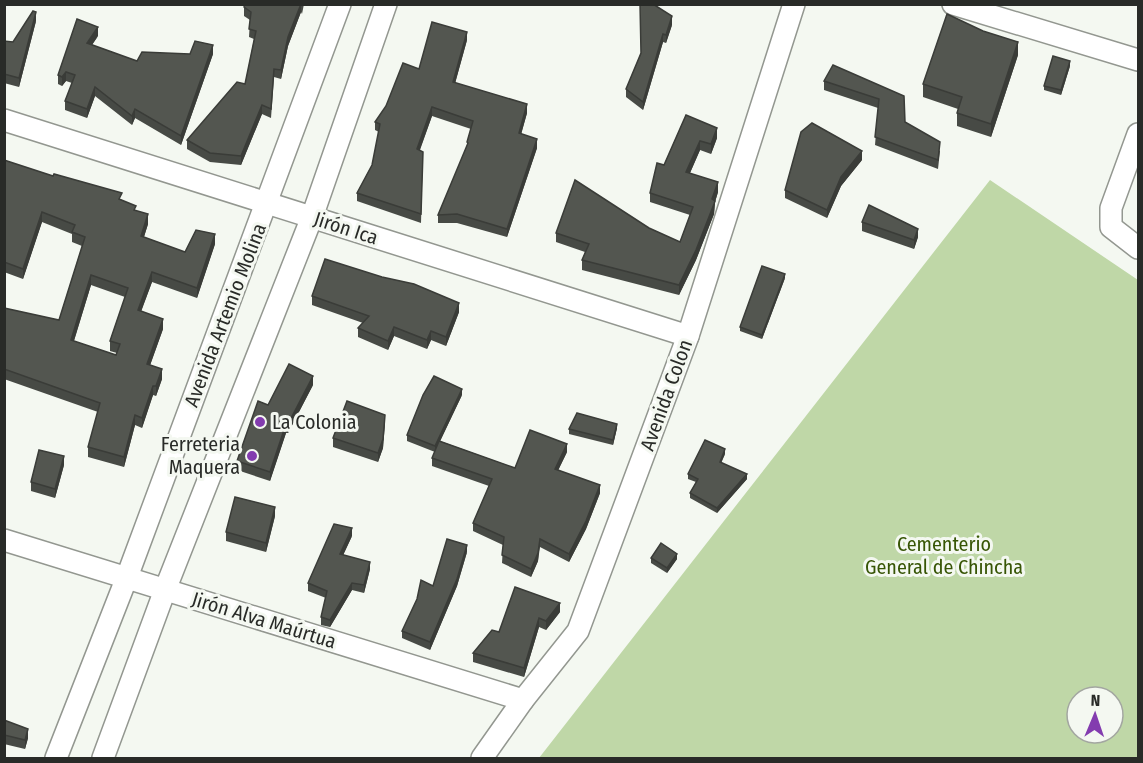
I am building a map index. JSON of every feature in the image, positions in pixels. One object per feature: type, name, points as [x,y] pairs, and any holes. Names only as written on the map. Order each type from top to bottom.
[{"type":"street","name":"Avenida Artemio Molina","points":[[56,759],[127,578],[340,4]]},
{"type":"street","points":[[103,759],[165,590],[312,217],[386,4]]},
{"type":"street","name":"Avenida Colon","points":[[482,759],[523,700],[578,631],[688,336],[794,4]]},
{"type":"street","points":[[953,4],[983,8],[1138,60]]},
{"type":"street","name":"Jirón Ica","points":[[4,120],[268,201],[688,336]]},
{"type":"street","points":[[1138,134],[1111,208],[1111,227],[1138,248]]},
{"type":"street","name":"Jirón Alva Maúrtua","points":[[4,540],[523,700]]},
{"type":"green space","name":"Cementerio General de Chincha","points":[[990,180],[1138,280],[1138,758],[539,758]]},
{"type":"building","points":[[245,4],[301,4],[288,37],[281,70],[274,69],[271,109],[262,105],[241,156],[210,153],[187,140],[237,82],[245,84],[256,31],[249,29],[251,12],[244,7]]},
{"type":"building","points":[[640,4],[653,4],[672,16],[666,35],[663,34],[643,102],[626,89],[641,53]]},
{"type":"building","points":[[33,11],[36,12],[19,78],[4,74],[4,41],[13,42]]},
{"type":"building","points":[[947,14],[983,31],[1018,42],[991,124],[957,113],[962,97],[923,84]]},
{"type":"building","points":[[77,19],[98,27],[87,43],[137,61],[142,52],[190,54],[195,41],[213,45],[181,136],[135,109],[132,116],[95,87],[87,109],[65,101],[75,75],[66,72],[62,77],[58,75]]},
{"type":"building","points":[[432,22],[467,32],[453,82],[527,104],[519,133],[537,139],[507,229],[457,214],[438,215],[468,143],[473,121],[432,107],[417,149],[423,152],[421,214],[357,193],[372,165],[380,124],[375,122],[386,106],[403,63],[419,69]]},
{"type":"building","points":[[1053,56],[1070,61],[1061,90],[1044,86]]},
{"type":"building","points":[[833,65],[904,96],[905,122],[940,142],[938,160],[875,137],[879,99],[824,81]]},
{"type":"building","points":[[686,115],[717,128],[711,144],[700,141],[686,172],[718,182],[712,199],[715,201],[714,204],[679,285],[582,260],[589,244],[556,233],[575,180],[649,228],[680,242],[693,207],[650,193],[657,163],[664,165]]},
{"type":"building","points":[[812,123],[862,151],[841,177],[827,210],[785,190],[801,132]]},
{"type":"building","points":[[4,160],[53,176],[54,174],[122,193],[119,199],[136,206],[134,210],[148,214],[141,236],[185,252],[196,230],[215,234],[197,288],[152,272],[138,310],[163,319],[147,364],[162,369],[156,386],[153,386],[142,418],[135,415],[124,457],[88,447],[100,403],[4,369],[4,308],[59,320],[85,237],[72,232],[75,225],[42,212],[23,269],[4,262]],"holes":[[[91,275],[128,288],[110,341],[120,344],[116,355],[71,340]]]},
{"type":"building","points":[[869,205],[918,229],[914,240],[862,222]]},
{"type":"building","points":[[325,259],[382,277],[414,284],[459,303],[446,337],[431,331],[427,340],[394,327],[388,341],[358,328],[369,316],[312,296]]},
{"type":"building","points":[[762,266],[785,274],[762,335],[740,327]]},
{"type":"building","points":[[289,364],[313,376],[286,424],[270,472],[237,461],[258,401],[268,405]]},
{"type":"building","points":[[434,376],[462,389],[435,446],[407,435],[423,395]]},
{"type":"building","points":[[347,401],[385,415],[383,439],[378,453],[333,438]]},
{"type":"building","points":[[577,413],[617,424],[613,440],[569,429]]},
{"type":"building","points":[[530,430],[567,444],[555,469],[600,485],[586,521],[569,554],[540,539],[538,553],[531,569],[502,555],[504,537],[473,523],[492,479],[432,458],[439,441],[515,468]]},
{"type":"building","points":[[705,440],[725,449],[720,462],[747,474],[717,508],[690,493],[698,479],[688,474]]},
{"type":"building","points":[[39,450],[64,456],[55,489],[31,482]]},
{"type":"building","points":[[235,497],[275,507],[266,543],[226,532]]},
{"type":"building","points":[[334,524],[352,528],[340,554],[370,562],[364,585],[352,583],[330,620],[321,617],[327,591],[308,583]]},
{"type":"building","points":[[447,539],[467,545],[457,579],[430,642],[402,631],[417,599],[421,580],[433,586]]},
{"type":"building","points":[[661,543],[677,554],[667,568],[651,558]]},
{"type":"building","points":[[515,587],[560,603],[546,621],[539,618],[524,668],[473,653],[492,630],[499,632]]},
{"type":"building","points":[[4,720],[28,729],[25,740],[4,735]]},
{"type":"place","name":"La Colonia","points":[[260,422]]},
{"type":"place","name":"Ferreteria Maquera","points":[[252,456]]}]
